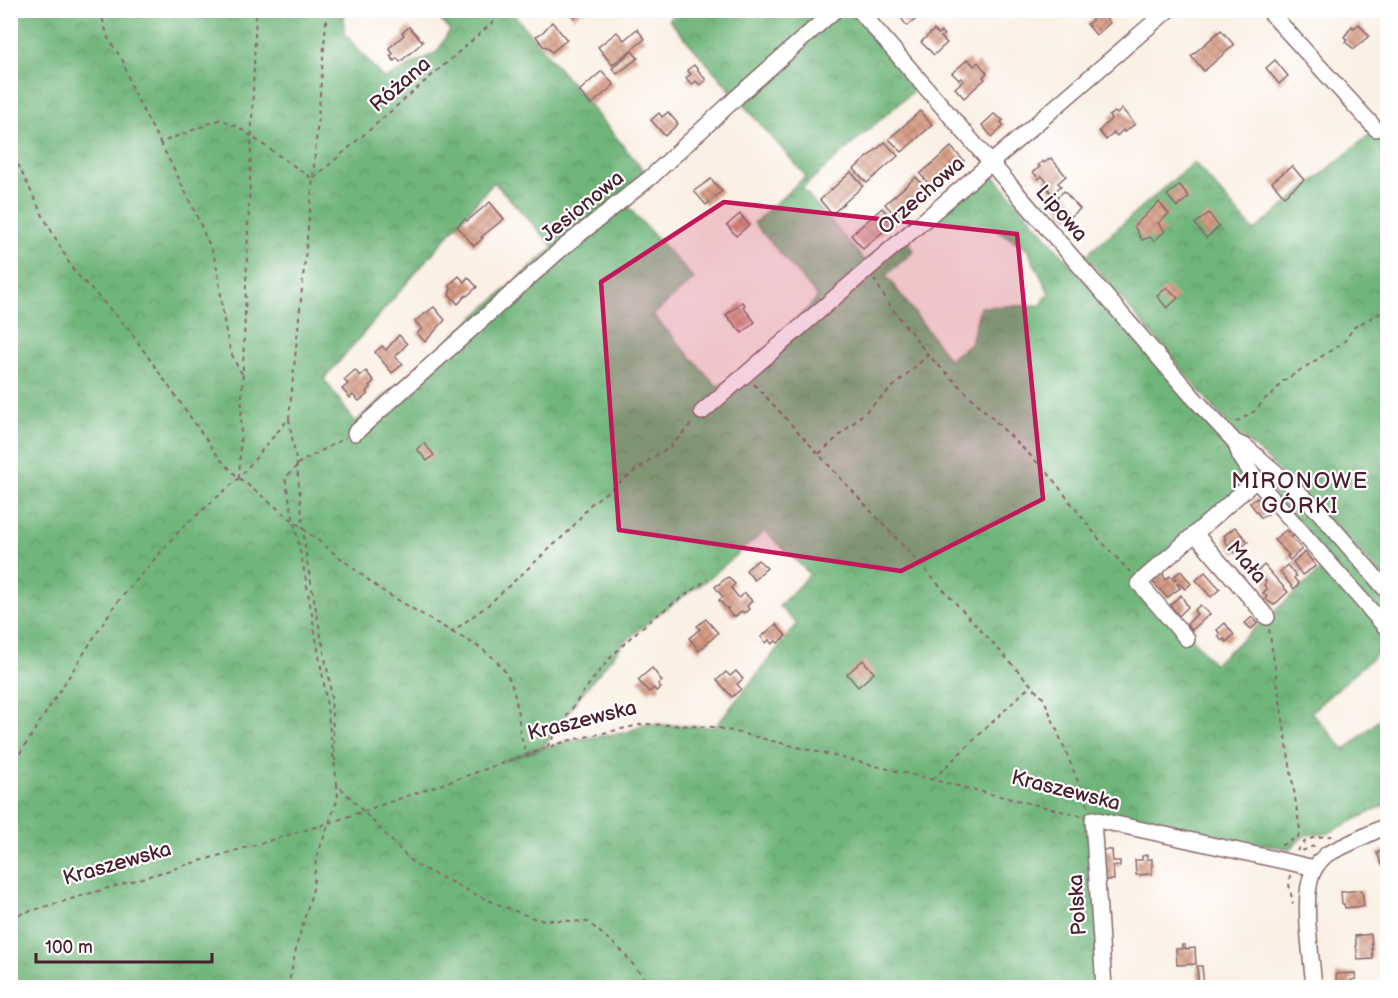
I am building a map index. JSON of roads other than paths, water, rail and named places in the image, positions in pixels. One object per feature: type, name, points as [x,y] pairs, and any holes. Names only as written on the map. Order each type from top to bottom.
[{"type":"street","name":"Jesionowa","points":[[355,433],[560,250],[651,177],[835,10]]},
{"type":"street","name":"Lipowa","points":[[859,10],[1235,442],[1240,456],[1256,480],[1388,630]]},
{"type":"street","name":"Orzechowa","points":[[702,412],[1168,10]]},
{"type":"street","points":[[1268,10],[1376,129]]},
{"type":"street","name":"Lipowa","points":[[1235,442],[1246,447],[1319,512],[1388,592]]},
{"type":"street","points":[[1187,639],[1140,583],[1256,480]]},
{"type":"street","name":"Mała","points":[[1196,535],[1267,617]]},
{"type":"street","name":"Kraszewska","points":[[1093,819],[1315,868]]},
{"type":"street","name":"Polska","points":[[1093,819],[1104,987]]},
{"type":"street","points":[[1314,987],[1307,901],[1315,868],[1321,859],[1332,850],[1388,825]]},
{"type":"district","name":"MIRONOWE GÓRKI","points":[[1300,492]]}]
